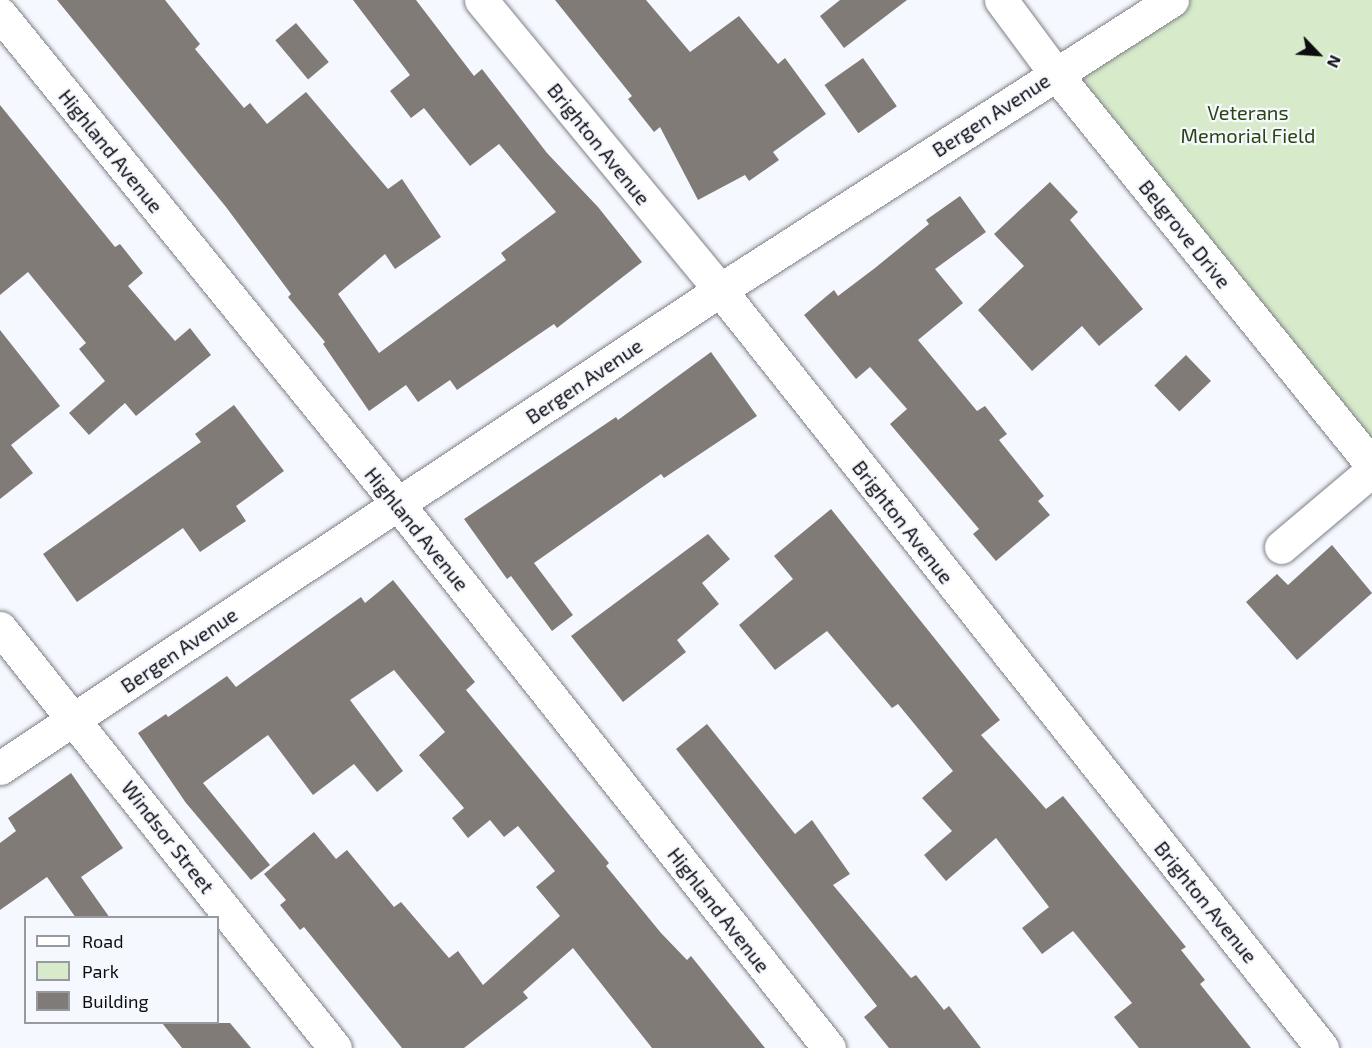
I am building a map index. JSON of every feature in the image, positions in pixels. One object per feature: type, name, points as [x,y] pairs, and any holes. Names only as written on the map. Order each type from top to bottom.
[{"type":"street","name":"Brighton Avenue","points":[[481,0],[720,290],[1322,1048]]},
{"type":"street","name":"Belgrove Drive","points":[[1001,0],[1054,73],[1372,467]]},
{"type":"street","name":"Bergen Avenue","points":[[0,768],[720,290],[1054,73],[1172,0]]},
{"type":"street","name":"Highland Avenue","points":[[0,14],[398,504],[829,1048]]},
{"type":"street","points":[[1281,547],[1372,467]]},
{"type":"street","name":"Windsor Street","points":[[0,628],[335,1048]]},
{"type":"green space","name":"Veterans Memorial Field","points":[[1149,0],[1372,0],[1372,468],[1042,66]]},
{"type":"building","points":[[57,0],[165,0],[200,44],[195,49],[244,108],[250,103],[267,124],[306,92],[388,189],[402,179],[441,237],[395,269],[385,254],[338,294],[379,353],[506,260],[501,253],[556,212],[499,144],[470,166],[424,108],[411,118],[390,91],[410,75],[353,0],[416,0],[474,76],[482,69],[547,153],[598,207],[642,262],[557,328],[554,324],[457,390],[450,380],[418,402],[406,385],[369,411],[323,344],[325,342],[288,297],[291,294],[226,207]]},
{"type":"building","points":[[555,0],[646,0],[690,52],[739,16],[778,64],[785,58],[826,114],[773,152],[779,160],[749,181],[745,175],[698,200],[660,127],[654,132],[628,99],[632,96]]},
{"type":"building","points":[[840,0],[907,0],[844,48],[820,16]]},
{"type":"building","points":[[296,23],[329,62],[308,79],[275,40]]},
{"type":"building","points":[[863,58],[897,106],[858,133],[824,85]]},
{"type":"building","points":[[0,105],[115,247],[120,244],[143,273],[128,286],[175,341],[190,328],[211,355],[136,416],[125,403],[89,435],[69,413],[105,381],[79,349],[86,343],[28,272],[0,295]]},
{"type":"building","points":[[1050,182],[1078,212],[1070,220],[1143,309],[1099,346],[1082,326],[1032,371],[978,310],[1024,266],[994,234]]},
{"type":"building","points":[[960,196],[986,232],[935,269],[963,303],[918,340],[977,411],[985,406],[1007,434],[999,440],[1044,496],[1038,501],[1050,515],[996,561],[973,534],[979,529],[890,424],[907,409],[870,367],[856,379],[804,315],[834,290],[838,296],[875,268],[929,224],[926,220]]},
{"type":"building","points":[[0,330],[60,406],[11,445],[33,473],[0,499]]},
{"type":"building","points":[[711,352],[757,416],[664,478],[661,474],[534,563],[573,615],[552,631],[511,576],[507,579],[464,519],[616,417],[618,420]]},
{"type":"building","points":[[1186,355],[1211,381],[1179,411],[1154,386]]},
{"type":"building","points":[[234,405],[284,471],[236,506],[246,521],[200,552],[183,528],[77,602],[43,554],[201,442],[195,434]]},
{"type":"building","points":[[831,509],[1000,720],[981,735],[1046,809],[1063,796],[1186,947],[1181,950],[1205,980],[1200,984],[1251,1048],[1139,1048],[1114,1017],[1132,1003],[1073,931],[1042,954],[1022,928],[1049,907],[996,838],[946,881],[924,855],[952,831],[922,798],[953,771],[898,704],[892,708],[827,631],[775,670],[739,625],[793,579],[774,556]]},
{"type":"building","points":[[708,534],[730,559],[702,583],[719,604],[677,640],[686,652],[623,702],[571,636]]},
{"type":"building","points":[[1332,545],[1372,593],[1297,660],[1246,602],[1277,574],[1288,585]]},
{"type":"building","points":[[393,580],[475,682],[466,690],[609,863],[606,866],[661,933],[687,960],[691,956],[765,1048],[652,1048],[573,948],[523,992],[528,998],[464,1048],[402,1048],[304,927],[300,930],[280,905],[286,900],[264,874],[314,832],[336,859],[347,850],[394,907],[401,902],[449,958],[458,951],[483,985],[560,916],[536,887],[555,871],[518,826],[504,837],[490,820],[468,838],[452,818],[464,808],[419,755],[445,732],[394,670],[350,700],[403,771],[377,792],[354,764],[313,795],[268,735],[203,783],[270,865],[251,880],[186,803],[138,733],[166,714],[168,717],[227,676],[236,687],[361,597],[365,603]]},
{"type":"building","points":[[707,724],[795,834],[812,820],[850,874],[833,885],[911,978],[916,975],[944,1010],[949,1006],[981,1048],[889,1048],[864,1017],[877,1006],[676,749]]},
{"type":"building","points":[[71,773],[123,848],[81,877],[109,916],[75,916],[47,877],[0,910],[0,843],[16,831],[8,818]]},
{"type":"building","points":[[230,1023],[251,1048],[182,1048],[163,1024]]}]
